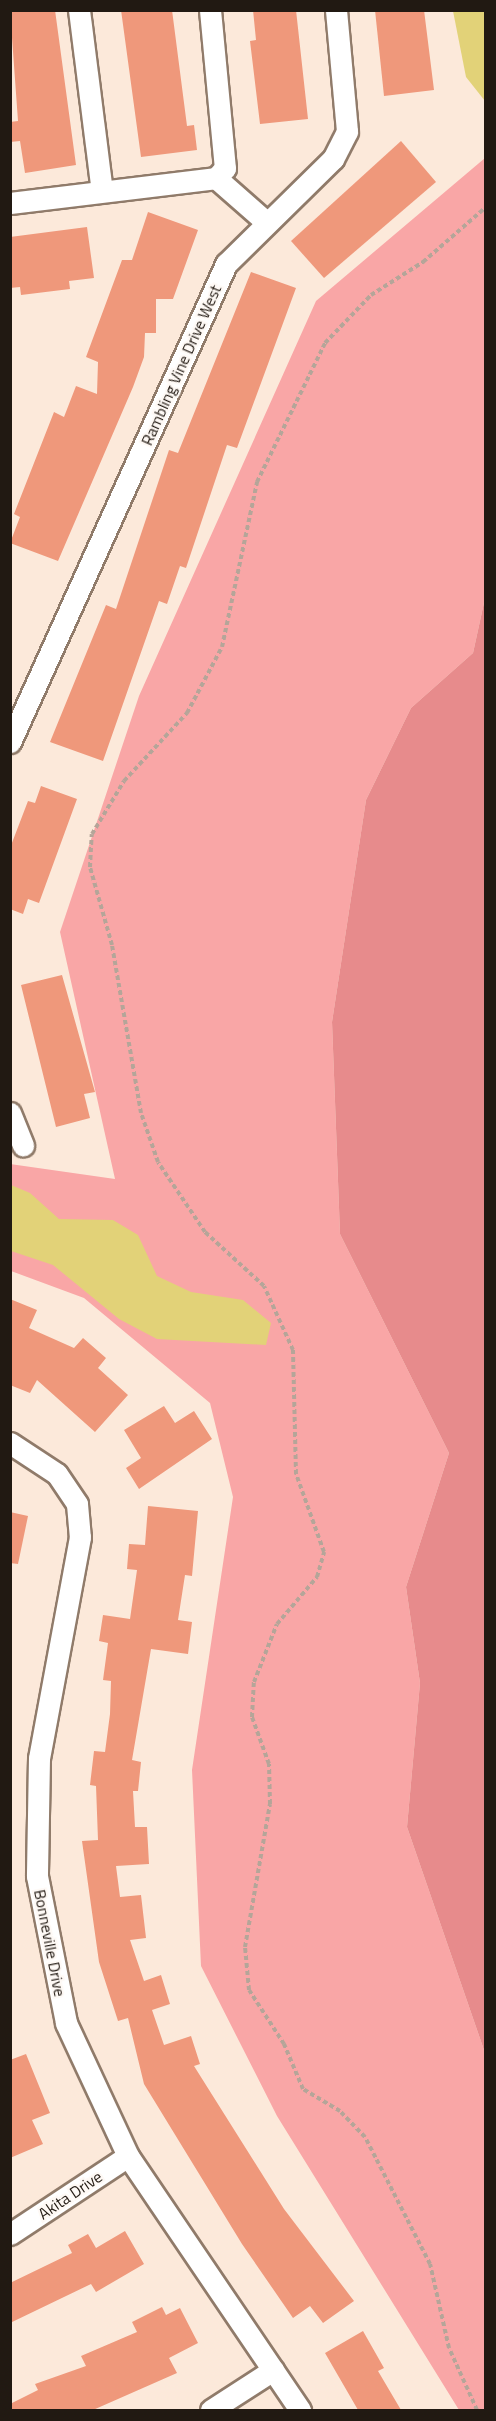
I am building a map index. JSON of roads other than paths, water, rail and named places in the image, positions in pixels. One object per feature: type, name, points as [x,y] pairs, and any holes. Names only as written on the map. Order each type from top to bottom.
[{"type":"street","points":[[79,10],[102,190]]},
{"type":"street","points":[[10,203],[216,177],[225,168],[210,10]]},
{"type":"street","name":"Rambling Vine Drive West","points":[[10,742],[20,697],[226,264],[265,221],[333,159],[347,131],[336,10]]},
{"type":"street","points":[[216,177],[265,221]]},
{"type":"street","points":[[10,1113],[23,1145]]},
{"type":"street","name":"Bonneville Drive","points":[[10,1443],[57,1474],[76,1504],[80,1537],[39,1758],[37,1876],[66,2023],[128,2156],[300,2410]]},
{"type":"street","name":"Akita Drive","points":[[10,2234],[128,2156]]},
{"type":"street","points":[[211,2410],[273,2370]]}]
